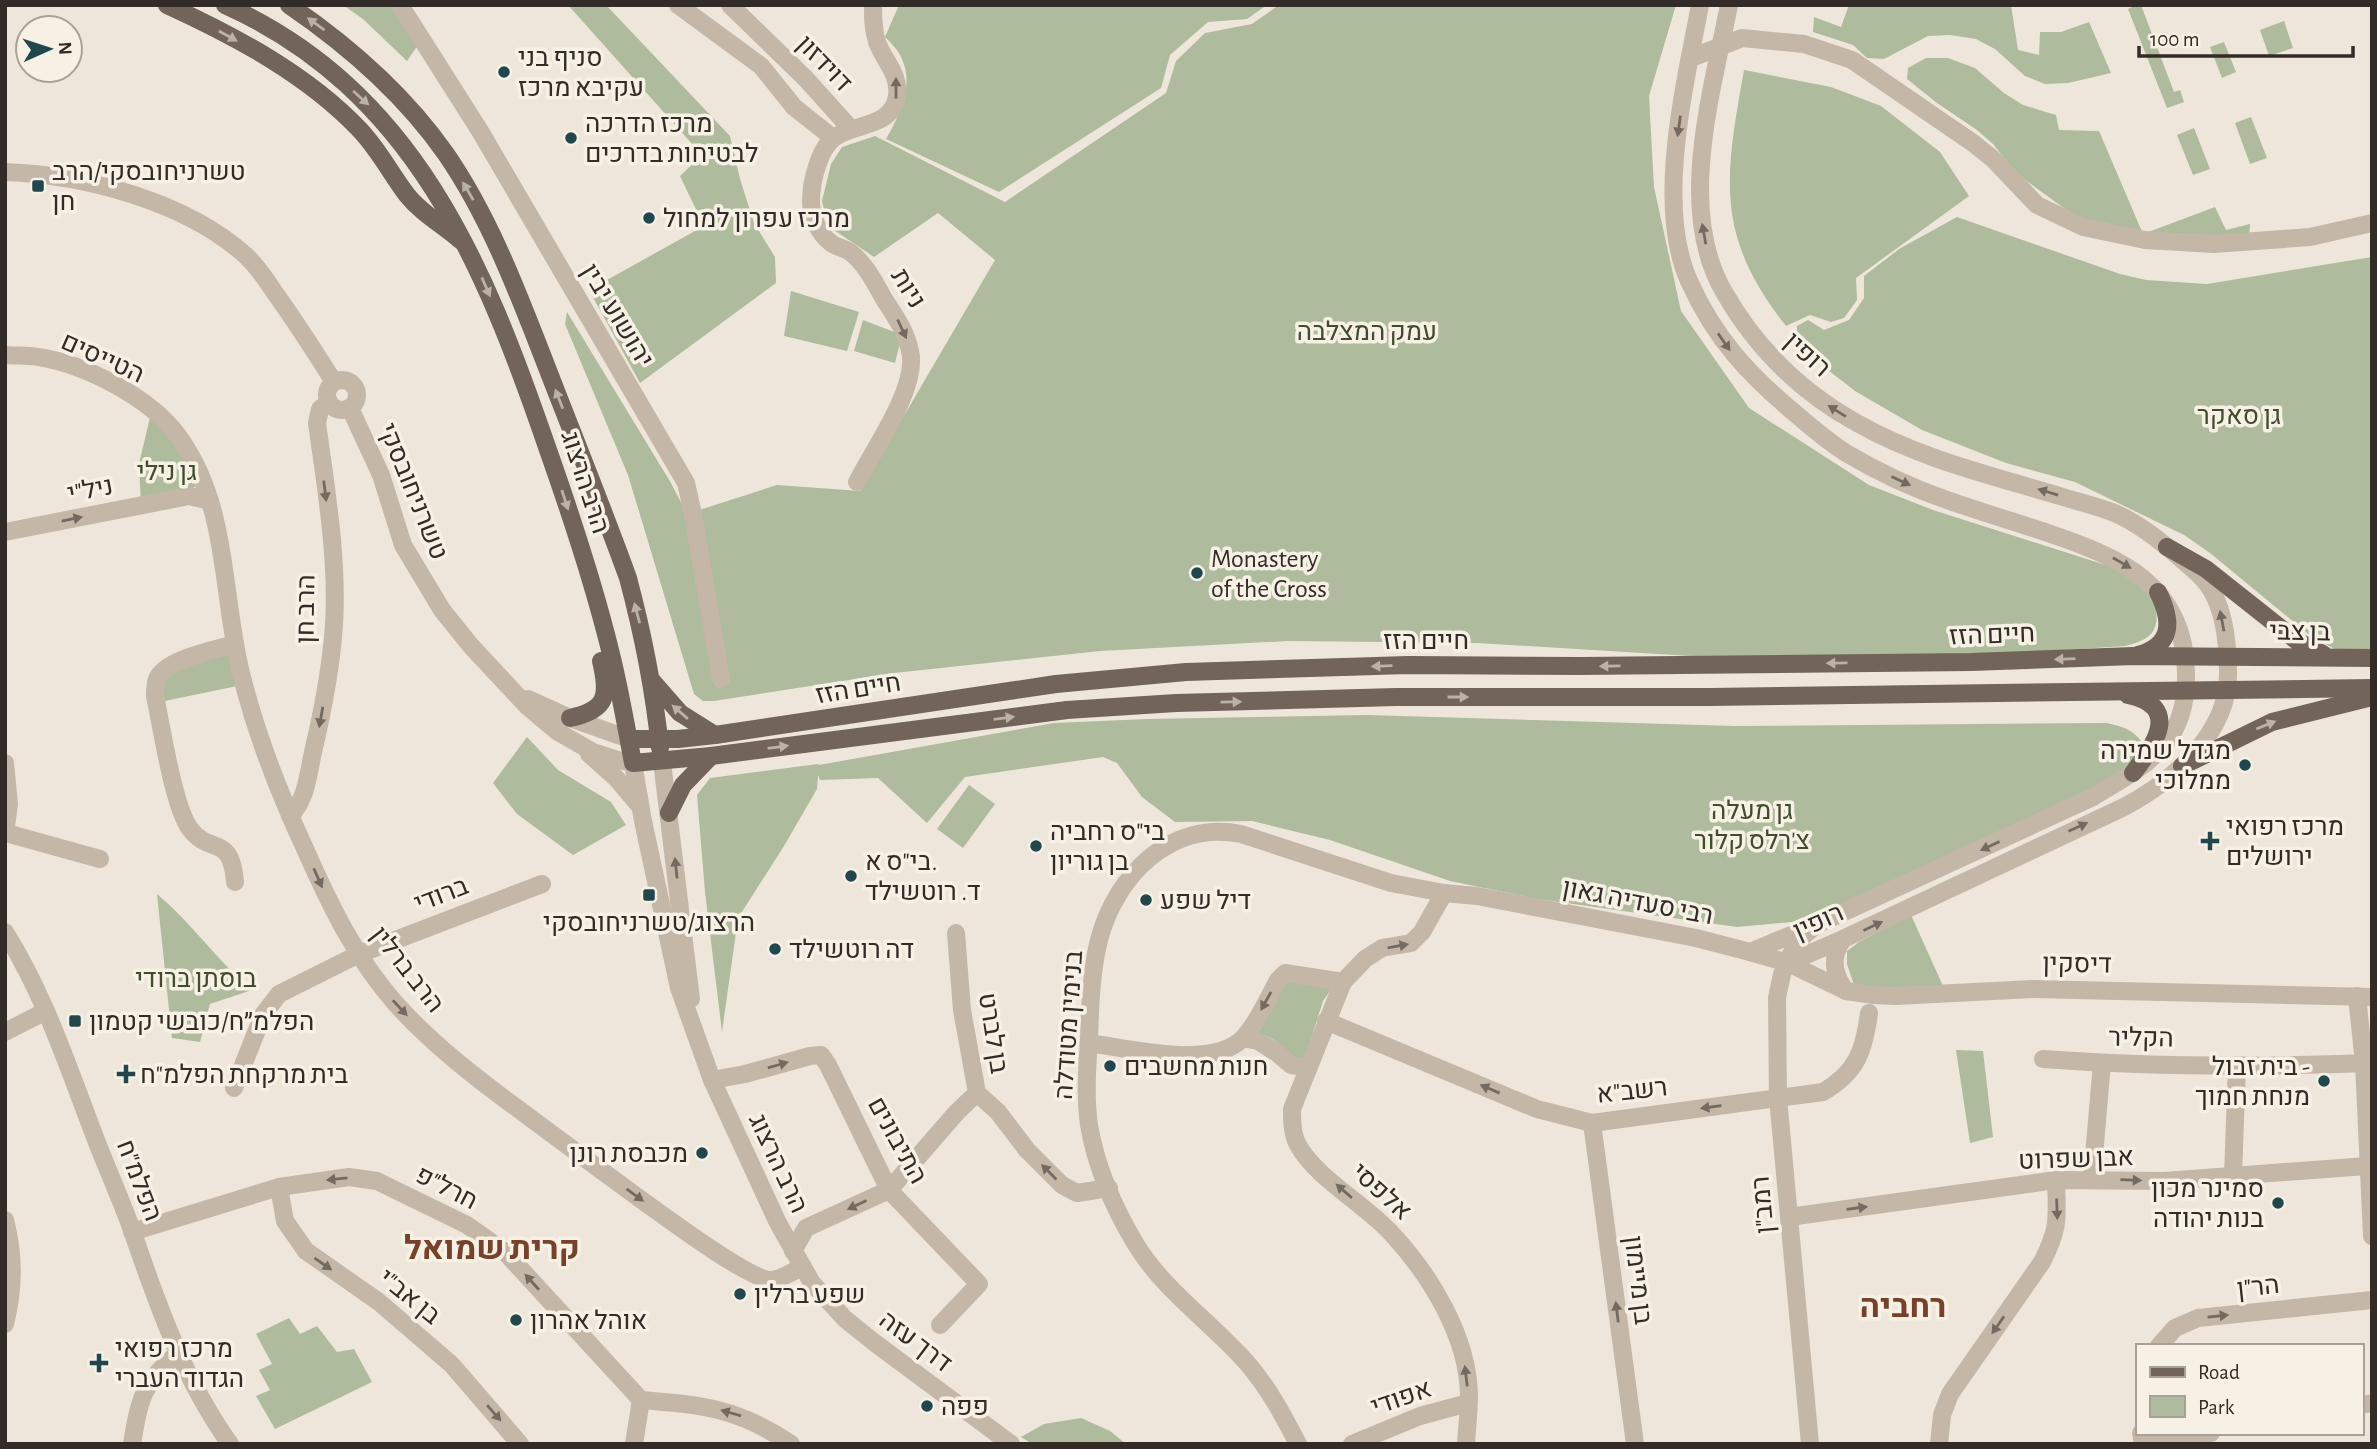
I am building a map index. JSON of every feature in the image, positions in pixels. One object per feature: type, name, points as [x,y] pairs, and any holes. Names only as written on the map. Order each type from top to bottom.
[{"type":"main road","points":[[167,5],[265,57],[331,103],[361,130],[407,195],[421,210],[468,246]]},
{"type":"main road","name":"הרב הרצוג","points":[[225,5],[295,45],[368,105],[405,146],[468,246],[502,322],[577,537],[612,655],[634,762]]},
{"type":"main road","name":"הרב הרצוג","points":[[289,5],[343,44],[394,92],[446,154],[494,239],[523,306],[611,533],[637,613],[651,680],[662,762]]},
{"type":"main road","points":[[570,718],[581,716],[598,707],[606,691],[581,578],[577,537]]},
{"type":"main road","points":[[2167,547],[2206,569],[2297,642],[2333,657]]},
{"type":"main road","points":[[2133,656],[2155,647],[2167,634],[2167,617],[2158,592]]},
{"type":"main road","name":"חיים הזז","points":[[629,739],[715,735],[1056,684],[1186,672],[1408,665],[1970,662],[2133,656],[2228,656]]},
{"type":"main road","name":"בן צבי","points":[[2228,656],[2372,658]]},
{"type":"main road","points":[[651,680],[680,713],[715,735]]},
{"type":"main road","points":[[2228,689],[2372,688]]},
{"type":"main road","name":"חיים הזז","points":[[634,762],[662,762],[1067,710],[1177,703],[1396,697],[2228,689]]},
{"type":"main road","points":[[2107,691],[2147,700],[2154,704],[2158,711],[2155,738],[2145,758],[2133,773]]},
{"type":"main road","points":[[2182,766],[2272,722],[2372,697]]},
{"type":"main road","points":[[669,813],[683,785],[710,756]]},
{"type":"street","name":"יהושוע יבין","points":[[400,5],[480,131],[685,483],[693,514],[720,679]]},
{"type":"street","points":[[678,5],[761,66],[794,107],[833,138],[851,129],[872,125],[892,109],[897,98],[895,75],[874,31],[873,5]]},
{"type":"street","name":"דוידזון","points":[[730,5],[806,79],[851,129]]},
{"type":"street","name":"רופין","points":[[1700,5],[1679,125],[1674,181],[1676,234],[1688,280],[1712,323],[1742,366],[1806,423],[1843,451],[1868,465],[1945,499],[2100,552],[2135,571],[2158,592],[2175,616],[2182,633],[2186,656],[2185,704],[2174,732],[2160,751],[2133,773],[2093,797],[1818,924],[1798,942],[1788,963]]},
{"type":"street","name":"רופין","points":[[1729,5],[1702,155],[1700,181],[1703,230],[1713,270],[1722,290],[1762,348],[1822,402],[1884,437],[1954,463],[2113,513],[2146,531],[2208,585],[2221,612],[2228,656],[2225,704],[2214,725],[2182,766],[2164,783],[2135,801],[1788,963]]},
{"type":"street","points":[[1690,58],[1742,38],[1804,44],[1852,60],[1993,159],[2036,205],[2083,227],[2145,240],[2214,244],[2310,237],[2372,223]]},
{"type":"street","name":"ניות","points":[[833,138],[825,148],[814,178],[811,200],[813,217],[819,231],[830,242],[851,253],[867,271],[904,330],[911,354],[909,376],[902,400],[858,482]]},
{"type":"street","points":[[5,172],[65,178],[138,197],[177,212],[227,241],[247,256],[263,276],[334,382]]},
{"type":"street","name":"הטייסים","points":[[5,355],[40,357],[77,368],[119,387],[152,409],[172,428],[187,450],[210,501]]},
{"type":"street","points":[[345,380],[354,386],[357,399],[350,408],[337,409],[329,402],[327,393],[334,382],[345,380]]},
{"type":"street","name":"הרב חן","points":[[290,816],[298,807],[307,780],[329,672],[334,622],[331,532],[317,423],[320,409],[329,402]]},
{"type":"street","name":"טשרניחובסקי","points":[[350,408],[380,475],[403,545],[442,610],[471,646],[542,719],[576,743],[603,756],[634,762]]},
{"type":"street","points":[[184,496],[195,486],[200,475]]},
{"type":"street","name":"ניל\"י","points":[[5,532],[184,496],[198,496],[210,501]]},
{"type":"street","name":"הרב ברלין","points":[[210,501],[220,539],[235,644],[259,736],[320,884],[372,974],[396,1004],[446,1054],[673,1222],[762,1279],[773,1280],[797,1259]]},
{"type":"street","points":[[235,644],[189,657],[167,669],[156,681],[155,696],[179,807],[188,826],[198,838],[228,852],[235,882]]},
{"type":"street","name":"טשרניחובסקי","points":[[513,690],[570,718],[629,739]]},
{"type":"street","points":[[576,743],[616,778],[640,806]]},
{"type":"street","name":"הרב הרצוג","points":[[634,762],[640,806],[678,988],[712,1080],[797,1259]]},
{"type":"street","name":"הרב הרצוג","points":[[662,762],[691,997],[712,1080]]},
{"type":"street","points":[[5,763],[9,804],[6,833],[100,859]]},
{"type":"street","name":"בנימין מטודלה","points":[[1298,1444],[1268,1391],[1245,1361],[1151,1266],[1136,1244],[1100,1168],[1089,1126],[1087,1106],[1088,1043],[1096,959],[1106,922],[1122,889],[1139,867],[1160,848],[1200,832],[1226,831],[1241,834],[1391,883],[1477,896]]},
{"type":"street","name":"ברודי","points":[[234,1088],[263,1015],[279,994],[359,954],[542,884]]},
{"type":"street","points":[[1088,1043],[1186,1055],[1225,1051],[1244,1038],[1278,980],[1285,973],[1343,982],[1365,959],[1382,948],[1411,943],[1422,932],[1444,893]]},
{"type":"street","name":"רבי סעדיה גאון","points":[[1477,896],[1696,938],[1788,963]]},
{"type":"street","points":[[1777,998],[1769,972],[1750,952],[1818,924]]},
{"type":"street","name":"הפלמ\"ח","points":[[5,932],[22,959],[46,1011],[132,1232],[159,1310],[201,1397],[230,1444]]},
{"type":"street","name":"בן לברט","points":[[956,933],[962,1010],[976,1093],[999,1112],[1027,1150],[1062,1185],[1077,1193],[1109,1188]]},
{"type":"street","points":[[1843,939],[1836,952],[1834,965],[1836,975],[1846,991]]},
{"type":"street","name":"דיסקין","points":[[1788,963],[1846,991],[1896,996],[2033,989],[2365,997]]},
{"type":"street","name":"רמב\"ן","points":[[1788,963],[1782,974],[1777,998],[1779,1098],[1810,1444]]},
{"type":"street","name":"אלפסי","points":[[1343,982],[1292,1109],[1292,1124],[1300,1147],[1325,1174],[1391,1232],[1436,1293],[1451,1322],[1463,1355],[1468,1403],[1466,1444]]},
{"type":"street","points":[[2365,997],[2368,1063],[2367,1166],[2372,1236]]},
{"type":"street","points":[[5,1032],[46,1011]]},
{"type":"street","name":"רשב\"א","points":[[1326,1021],[1537,1109],[1592,1123],[1823,1092],[1842,1081],[1854,1065],[1866,1038],[1869,1013]]},
{"type":"street","points":[[1244,1038],[1258,1041],[1291,1065],[1308,1068]]},
{"type":"street","name":"התיבונים","points":[[712,1080],[821,1055],[889,1190],[979,1284],[940,1325]]},
{"type":"street","name":"הקליר","points":[[2043,1059],[2102,1063],[2237,1065],[2368,1063]]},
{"type":"street","points":[[2092,1179],[2102,1063]]},
{"type":"street","points":[[2234,1176],[2237,1065]]},
{"type":"street","points":[[778,1223],[794,1229],[806,1228],[889,1190],[976,1093]]},
{"type":"street","name":"בן מיימון","points":[[1592,1123],[1634,1444]]},
{"type":"street","name":"אבן שפרוט","points":[[1789,1217],[2056,1180],[2164,1181],[2367,1166]]},
{"type":"street","name":"חרל\"פ","points":[[132,1232],[279,1187],[349,1177],[377,1181],[467,1225],[505,1252],[641,1400]]},
{"type":"street","points":[[1939,1444],[1942,1415],[1950,1394],[2042,1262],[2054,1238],[2058,1224],[2056,1180]]},
{"type":"street","name":"בן אב\"י","points":[[279,1187],[285,1221],[306,1251],[379,1302],[444,1358],[520,1444]]},
{"type":"street","points":[[5,1220],[12,1253],[11,1301],[5,1324]]},
{"type":"street","points":[[797,1259],[806,1228]]},
{"type":"street","name":"דרך עזה","points":[[797,1259],[812,1283],[845,1319],[906,1368],[1012,1444]]},
{"type":"street","name":"הר\"ן","points":[[2162,1344],[2175,1328],[2199,1318],[2372,1300]]},
{"type":"street","points":[[132,1444],[137,1410],[151,1378],[161,1366],[179,1353]]},
{"type":"street","points":[[634,1444],[641,1400],[722,1410],[757,1422],[791,1444]]},
{"type":"street","name":"אפודי","points":[[1352,1444],[1420,1416],[1468,1403]]},
{"type":"street","points":[[2155,1444],[2200,1435]]},
{"type":"green space","points":[[343,5],[392,5],[418,45],[407,61],[363,19]]},
{"type":"green space","points":[[568,5],[606,5],[730,136],[754,223],[775,257],[776,283],[640,383],[589,290],[704,226],[680,176],[702,155]]},
{"type":"green space","points":[[899,5],[1267,5],[1247,19],[1208,22],[1170,55],[1161,88],[999,192],[886,139],[904,100],[907,80],[902,59],[885,37]]},
{"type":"green space","name":"עמק המצלבה","points":[[1279,5],[1676,5],[1649,96],[1654,187],[1681,311],[1749,408],[1869,485],[1933,510],[2118,569],[2154,598],[2157,617],[2153,631],[2143,640],[2125,646],[1805,663],[1477,643],[1288,641],[1100,651],[894,673],[714,701],[703,701],[694,694],[628,475],[565,324],[567,312],[687,514],[777,485],[860,491],[995,260],[938,213],[874,257],[828,226],[822,201],[831,164],[842,147],[875,136],[1005,202],[1166,93],[1176,61],[1205,33],[1252,24]]},
{"type":"green space","points":[[1849,5],[2011,5],[2018,50],[2039,55],[2040,32],[2061,32],[2089,22],[2111,73],[2068,83],[2045,84],[2025,76],[1995,49],[1976,39],[1950,35],[1928,36],[1884,59],[1867,58],[1853,45],[1813,32],[1814,17],[1841,27]]},
{"type":"green space","points":[[2141,5],[2174,92],[2180,90],[2184,102],[2167,108],[2128,9]]},
{"type":"green space","points":[[2284,21],[2293,48],[2269,56],[2260,30]]},
{"type":"green space","points":[[2224,42],[2236,72],[2222,78],[2210,47]]},
{"type":"green space","points":[[1926,58],[1948,58],[1975,68],[2023,105],[2056,115],[2059,130],[2099,131],[2143,234],[2215,207],[2226,230],[2250,224],[2249,237],[2122,235],[2068,211],[2017,174],[1993,144],[1977,130],[1907,79],[1908,68]]},
{"type":"green space","points":[[1744,70],[1831,87],[1881,106],[1940,152],[1969,196],[1856,278],[1857,300],[1844,318],[1831,322],[1810,315],[1786,326],[1746,263],[1736,233],[1730,174],[1732,142]]},
{"type":"green space","points":[[2251,117],[2267,158],[2250,164],[2235,123]]},
{"type":"green space","points":[[2194,128],[2210,169],[2193,175],[2177,135]]},
{"type":"green space","name":"גן סאקר","points":[[1957,217],[2120,274],[2146,280],[2207,284],[2372,257],[2372,650],[2335,649],[2312,637],[2210,553],[2184,535],[2075,482],[2006,463],[1922,430],[1855,391],[1797,346],[1797,326],[1808,320],[1824,330],[1849,320],[1864,298],[1864,276],[1899,249]]},
{"type":"green space","points":[[791,291],[859,312],[847,351],[784,336]]},
{"type":"green space","points":[[863,320],[902,335],[895,363],[854,351]]},
{"type":"green space","name":"גן נילי","points":[[152,409],[172,427],[197,484],[188,494],[141,505],[139,464]]},
{"type":"green space","points":[[233,647],[242,685],[160,702],[160,679]]},
{"type":"green space","name":"גן מעלה צ'רלס קלור","points":[[1367,715],[1734,726],[2106,723],[2126,729],[2142,742],[2128,771],[1991,838],[1802,921],[1737,927],[1538,899],[1450,881],[1330,840],[1252,821],[1175,822],[1142,797],[1117,763],[1103,757],[965,777],[927,823],[878,778],[820,780],[818,775],[817,789],[738,918],[722,1032],[705,892],[697,795],[710,778],[819,765],[1054,723]]},
{"type":"green space","points":[[527,737],[558,770],[611,802],[626,825],[573,855],[517,814],[493,783]]},
{"type":"green space","points":[[969,785],[995,804],[963,848],[937,829]]},
{"type":"green space","name":"בוסתן ברודי","points":[[157,894],[252,990],[210,1004],[200,1042],[172,1038]]},
{"type":"green space","points":[[1911,915],[1943,986],[1885,991],[1855,988],[1847,964],[1847,951]]},
{"type":"green space","points":[[1285,981],[1334,985],[1323,1001],[1304,1061],[1271,1038],[1258,1033]]},
{"type":"green space","points":[[1956,1050],[1983,1051],[1993,1137],[1970,1143]]},
{"type":"green space","points":[[289,1318],[300,1334],[317,1326],[337,1352],[354,1349],[372,1382],[275,1429],[256,1396],[270,1390],[259,1370],[272,1364],[256,1334]]},
{"type":"green space","points":[[1081,1418],[1110,1431],[1126,1444],[1032,1444],[1021,1437],[1044,1424]]},
{"type":"place","name":"סניף בני עקיבא מרכז","points":[[504,72]]},
{"type":"place","name":"מרכז הדרכה לבטיחות בדרכים","points":[[571,138]]},
{"type":"place","name":"טשרניחובסקי/הרב חן","points":[[38,186]]},
{"type":"place","name":"מרכז עפרון למחול","points":[[649,218]]},
{"type":"place","name":"Monastery of the Cross","points":[[1197,573]]},
{"type":"place","name":"מגדל שמירה ממלוכי","points":[[2245,765]]},
{"type":"place","name":"מרכז רפואי ירושלים","points":[[2210,841]]},
{"type":"place","name":"בי\"ס רחביה בן גוריון","points":[[1036,846]]},
{"type":"place","name":"בי\"ס א. ד. רוטשילד","points":[[851,876]]},
{"type":"place","name":"הרצוג/טשרניחובסקי","points":[[649,895]]},
{"type":"place","name":"דיל שפע","points":[[1146,900]]},
{"type":"place","name":"דה רוטשילד","points":[[775,949]]},
{"type":"place","name":"הפלמ״ח/כובשי קטמון","points":[[75,1021]]},
{"type":"place","name":"חנות מחשבים","points":[[1110,1066]]},
{"type":"place","name":"בית מרקחת הפלמ\"ח","points":[[126,1074]]},
{"type":"place","name":"בית זבול - מנחת חמוך","points":[[2324,1081]]},
{"type":"place","name":"מכבסת רונן","points":[[702,1153]]},
{"type":"place","name":"סמינר מכון בנות יהודה","points":[[2278,1203]]},
{"type":"place","name":"שפע ברלין","points":[[740,1294]]},
{"type":"place","name":"אוהל אהרון","points":[[516,1320]]},
{"type":"place","name":"מרכז רפואי הגדוד העברי","points":[[99,1363]]},
{"type":"place","name":"פפה","points":[[927,1406]]},
{"type":"district","name":"קרית שמואל","points":[[492,1247]]},
{"type":"district","name":"רחביה","points":[[1903,1305]]}]
